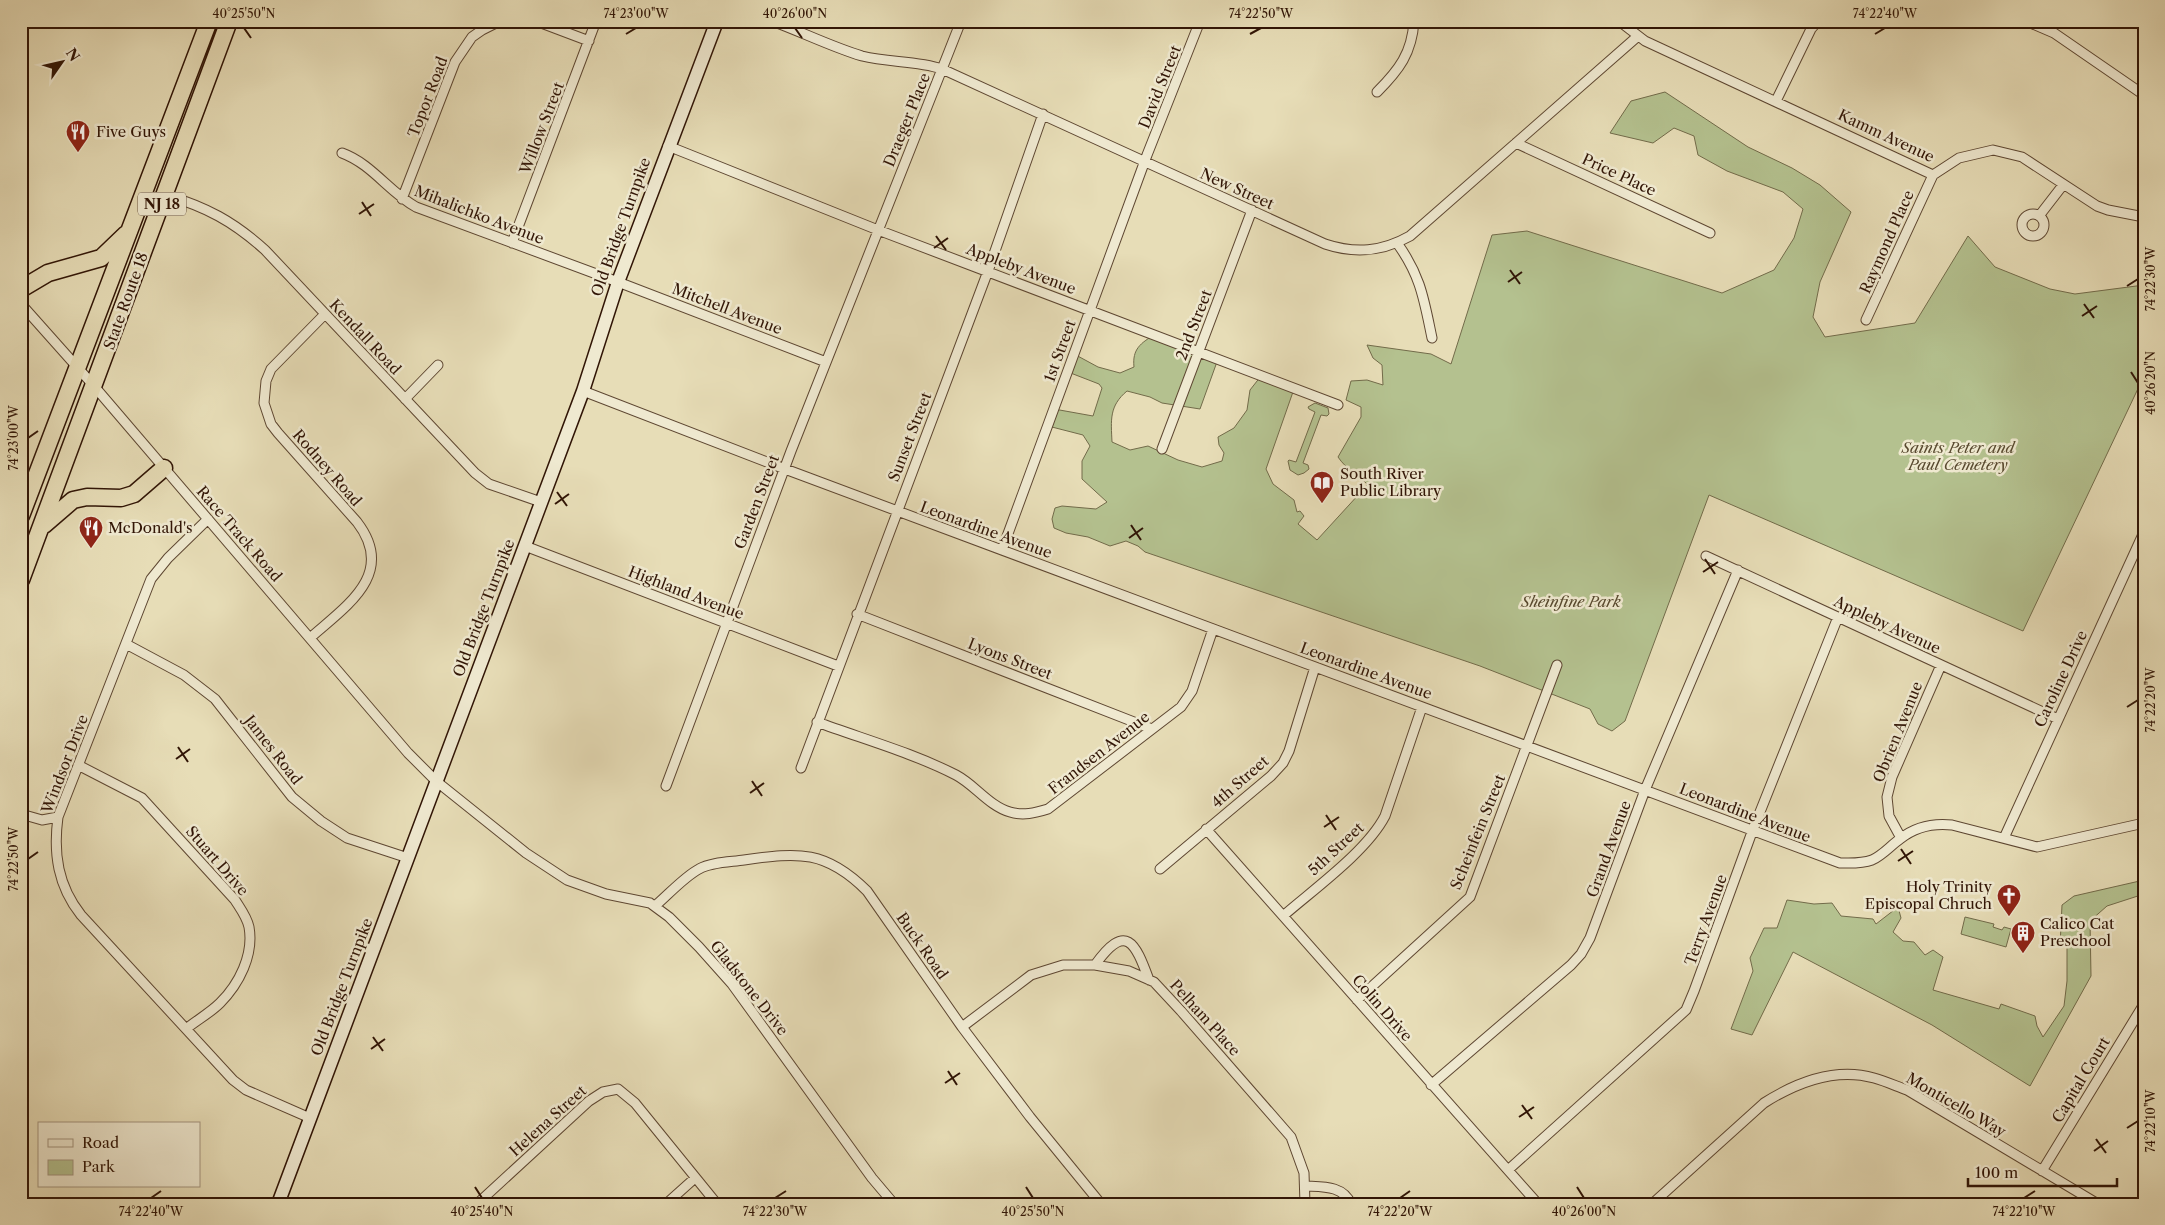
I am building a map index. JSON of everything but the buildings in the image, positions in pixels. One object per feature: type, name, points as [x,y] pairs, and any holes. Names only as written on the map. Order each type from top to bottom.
[{"type":"highway","name":"State Route 18","points":[[21,516],[209,21]]},
{"type":"highway","name":"State Route 18","points":[[21,580],[229,21]]},
{"type":"highway","points":[[21,289],[48,272],[102,258],[129,231]]},
{"type":"highway","points":[[42,527],[73,500],[87,497],[121,498],[134,494],[164,468]]},
{"type":"street","name":"Topor Road","points":[[402,199],[456,62],[472,37],[500,21]]},
{"type":"street","points":[[536,21],[589,41]]},
{"type":"street","name":"Willow Street","points":[[512,244],[596,21]]},
{"type":"street","name":"Old Bridge Turnpike","points":[[278,1204],[583,391],[618,282],[717,21]]},
{"type":"street","name":"New Street","points":[[772,21],[861,56],[886,61],[927,64],[942,69],[1325,244],[1340,249],[1365,251],[1397,243],[1419,229],[1638,36]]},
{"type":"street","name":"Draeger Place","points":[[878,230],[961,21]]},
{"type":"street","name":"David Street","points":[[1145,162],[1200,21]]},
{"type":"street","points":[[1377,92],[1404,62],[1413,36],[1414,21]]},
{"type":"street","name":"Kamm Avenue","points":[[1619,21],[1645,41],[1933,175],[1959,158],[1993,150],[2022,157],[2085,199],[2108,210],[2144,217]]},
{"type":"street","points":[[1803,21],[1811,29]]},
{"type":"street","points":[[1776,101],[1811,29],[1818,21]]},
{"type":"street","points":[[2026,21],[2054,33],[2144,96]]},
{"type":"street","name":"Sunset Street","points":[[801,768],[857,614],[988,271],[1044,114]]},
{"type":"street","name":"Price Place","points":[[1516,142],[1710,233]]},
{"type":"street","name":"Appleby Avenue","points":[[668,146],[878,230],[1338,405]]},
{"type":"street","name":"Mihalichko Avenue","points":[[342,154],[364,163],[402,199],[416,207],[618,282]]},
{"type":"street","name":"1st Street","points":[[1002,550],[1145,162]]},
{"type":"street","name":"Raymond Place","points":[[1866,320],[1933,175]]},
{"type":"street","points":[[2039,216],[2064,185]]},
{"type":"street","name":"Kendall Road","points":[[166,194],[212,211],[246,233],[326,314],[475,473],[489,484],[541,502]]},
{"type":"street","name":"2nd Street","points":[[1162,449],[1252,210]]},
{"type":"street","name":"Garden Street","points":[[666,786],[785,469],[878,230]]},
{"type":"street","points":[[1397,243],[1410,261],[1418,277],[1432,338]]},
{"type":"street","name":"Mitchell Avenue","points":[[618,282],[826,362]]},
{"type":"street","name":"Race Track Road","points":[[22,306],[94,386],[408,753],[436,781]]},
{"type":"street","name":"Rodney Road","points":[[310,638],[359,594],[370,574],[371,551],[368,540],[357,522],[271,424],[264,403],[264,392],[271,368],[326,314]]},
{"type":"street","points":[[405,398],[438,365]]},
{"type":"street","name":"Leonardine Avenue","points":[[583,391],[785,469],[1645,790],[1752,832],[1840,863],[1861,863],[1871,860],[1884,853],[1901,838],[1924,827],[1938,824],[1952,825],[2022,844],[2045,846],[2144,823]]},
{"type":"street","name":"Windsor Drive","points":[[208,519],[168,558],[151,579],[58,817],[56,855],[60,877],[69,898],[81,915],[233,1080],[246,1090],[310,1118]]},
{"type":"street","name":"Caroline Drive","points":[[2004,838],[2144,532]]},
{"type":"street","name":"Highland Avenue","points":[[525,546],[838,666]]},
{"type":"street","name":"Appleby Avenue","points":[[1706,556],[2058,719]]},
{"type":"street","name":"Grand Avenue","points":[[1431,1085],[1563,972],[1581,954],[1590,938],[1645,790],[1738,570]]},
{"type":"street","name":"Lyons Street","points":[[857,614],[1152,729]]},
{"type":"street","name":"Terry Avenue","points":[[1508,1170],[1686,1010],[1752,832],[1838,617]]},
{"type":"street","name":"Frandsen Avenue","points":[[817,722],[937,766],[958,776],[979,790],[992,803],[1010,812],[1031,814],[1048,810],[1181,707],[1192,691],[1213,629]]},
{"type":"street","name":"James Road","points":[[126,644],[184,675],[215,699],[292,797],[321,821],[347,838],[408,858]]},
{"type":"street","name":"Obrien Avenue","points":[[1901,838],[1889,816],[1887,797],[1892,777],[1941,664]]},
{"type":"street","name":"Scheinfein Street","points":[[1357,1000],[1470,897],[1557,666]]},
{"type":"street","name":"4th Street","points":[[1160,869],[1272,776],[1283,763],[1289,751],[1316,667]]},
{"type":"street","name":"5th Street","points":[[1283,916],[1365,844],[1379,828],[1385,816],[1422,707]]},
{"type":"street","name":"Stuart Drive","points":[[78,765],[142,798],[235,900],[243,912],[248,926],[249,939],[244,969],[235,985],[219,1004],[186,1029]]},
{"type":"street","name":"Gladstone Drive","points":[[436,781],[526,853],[567,880],[606,894],[650,902],[669,917],[732,984],[872,1178],[894,1204]]},
{"type":"street","points":[[21,814],[42,820],[58,817]]},
{"type":"street","name":"Colin Drive","points":[[1206,829],[1538,1204]]},
{"type":"street","name":"Buck Road","points":[[655,906],[700,869],[723,863],[785,854],[814,857],[838,866],[868,891],[962,1027],[1030,1118],[1101,1204]]},
{"type":"street","points":[[1095,965],[1108,947],[1116,941],[1126,941],[1134,945],[1138,951],[1149,980]]},
{"type":"street","name":"Pelham Place","points":[[962,1027],[1031,975],[1063,965],[1095,965],[1129,971],[1154,982],[1291,1137],[1304,1173],[1305,1204]]},
{"type":"street","name":"Capital Court","points":[[2042,1171],[2144,1004]]},
{"type":"street","name":"Monticello Way","points":[[1652,1204],[1764,1103],[1804,1081],[1828,1076],[1850,1075],[1874,1077],[1907,1090],[2098,1204]]},
{"type":"street","name":"Helena Street","points":[[477,1204],[589,1101],[603,1092],[618,1089],[635,1103],[717,1204]]},
{"type":"street","points":[[666,1204],[695,1178]]},
{"type":"street","points":[[1305,1186],[1331,1187],[1347,1195],[1351,1204]]},
{"type":"green space","points":[[1665,92],[1748,147],[1792,168],[1820,185],[1851,212],[1820,282],[1813,317],[1825,337],[1915,323],[1968,236],[1995,267],[2050,289],[2075,294],[2144,285],[2144,376],[2023,631],[1709,495],[1625,721],[1612,731],[1598,724],[1590,709],[1480,666],[1145,552],[1138,546],[1126,541],[1110,546],[1088,537],[1066,533],[1054,528],[1052,519],[1055,508],[1062,506],[1096,509],[1107,502],[1082,479],[1082,461],[1090,446],[1083,435],[1048,426],[1054,409],[1093,416],[1102,388],[1099,384],[1068,372],[1074,354],[1098,367],[1120,373],[1134,367],[1134,356],[1138,347],[1154,335],[1218,359],[1200,409],[1162,403],[1150,397],[1127,391],[1117,402],[1112,414],[1112,442],[1130,450],[1148,446],[1178,460],[1202,467],[1222,461],[1224,453],[1219,445],[1218,437],[1234,428],[1247,410],[1250,390],[1261,376],[1294,389],[1266,469],[1273,484],[1294,500],[1297,512],[1300,511],[1304,516],[1298,524],[1317,540],[1360,493],[1365,493],[1367,484],[1344,465],[1338,457],[1361,417],[1361,407],[1346,400],[1351,381],[1367,380],[1383,385],[1382,365],[1373,358],[1367,345],[1431,354],[1451,364],[1492,235],[1527,231],[1722,293],[1774,270],[1794,238],[1803,209],[1783,192],[1727,171],[1698,155],[1694,136],[1674,128],[1653,143],[1610,133],[1631,101]]},
{"type":"green space","points":[[1315,403],[1328,408],[1329,414],[1327,416],[1321,415],[1303,463],[1308,465],[1309,469],[1298,475],[1290,470],[1288,461],[1296,462],[1315,412],[1308,407]]},
{"type":"green space","points":[[2144,880],[2144,894],[2107,906],[2090,921],[2091,976],[2030,1086],[1932,1025],[1793,952],[1752,1035],[1731,1029],[1753,971],[1750,958],[1764,928],[1777,928],[1787,900],[1814,904],[1832,903],[1841,916],[1873,919],[1876,924],[1898,907],[1901,918],[1893,932],[1903,941],[1914,942],[1925,955],[1933,950],[1943,957],[1933,990],[1999,1009],[2001,1004],[2035,1016],[2037,1026],[2043,1037],[2064,1006],[2067,981],[2067,947],[2060,946],[2062,905],[2074,896]]},
{"type":"green space","points":[[1965,917],[1994,924],[1993,927],[2002,930],[2004,927],[2011,929],[2006,947],[1961,934]]},
{"type":"place","name":"Five Guys","points":[[78,153]]},
{"type":"place","name":"South River Public Library","points":[[1322,504]]},
{"type":"place","name":"McDonald's","points":[[91,549]]},
{"type":"place","name":"Holy Trinity Episcopal Chruch","points":[[2009,917]]},
{"type":"place","name":"Calico Cat Preschool","points":[[2023,954]]},
{"type":"park label","name":"Saints Peter and Paul Cemetery","points":[[1958,456]]},
{"type":"park label","name":"Sheinfine Park","points":[[1571,602]]}]
